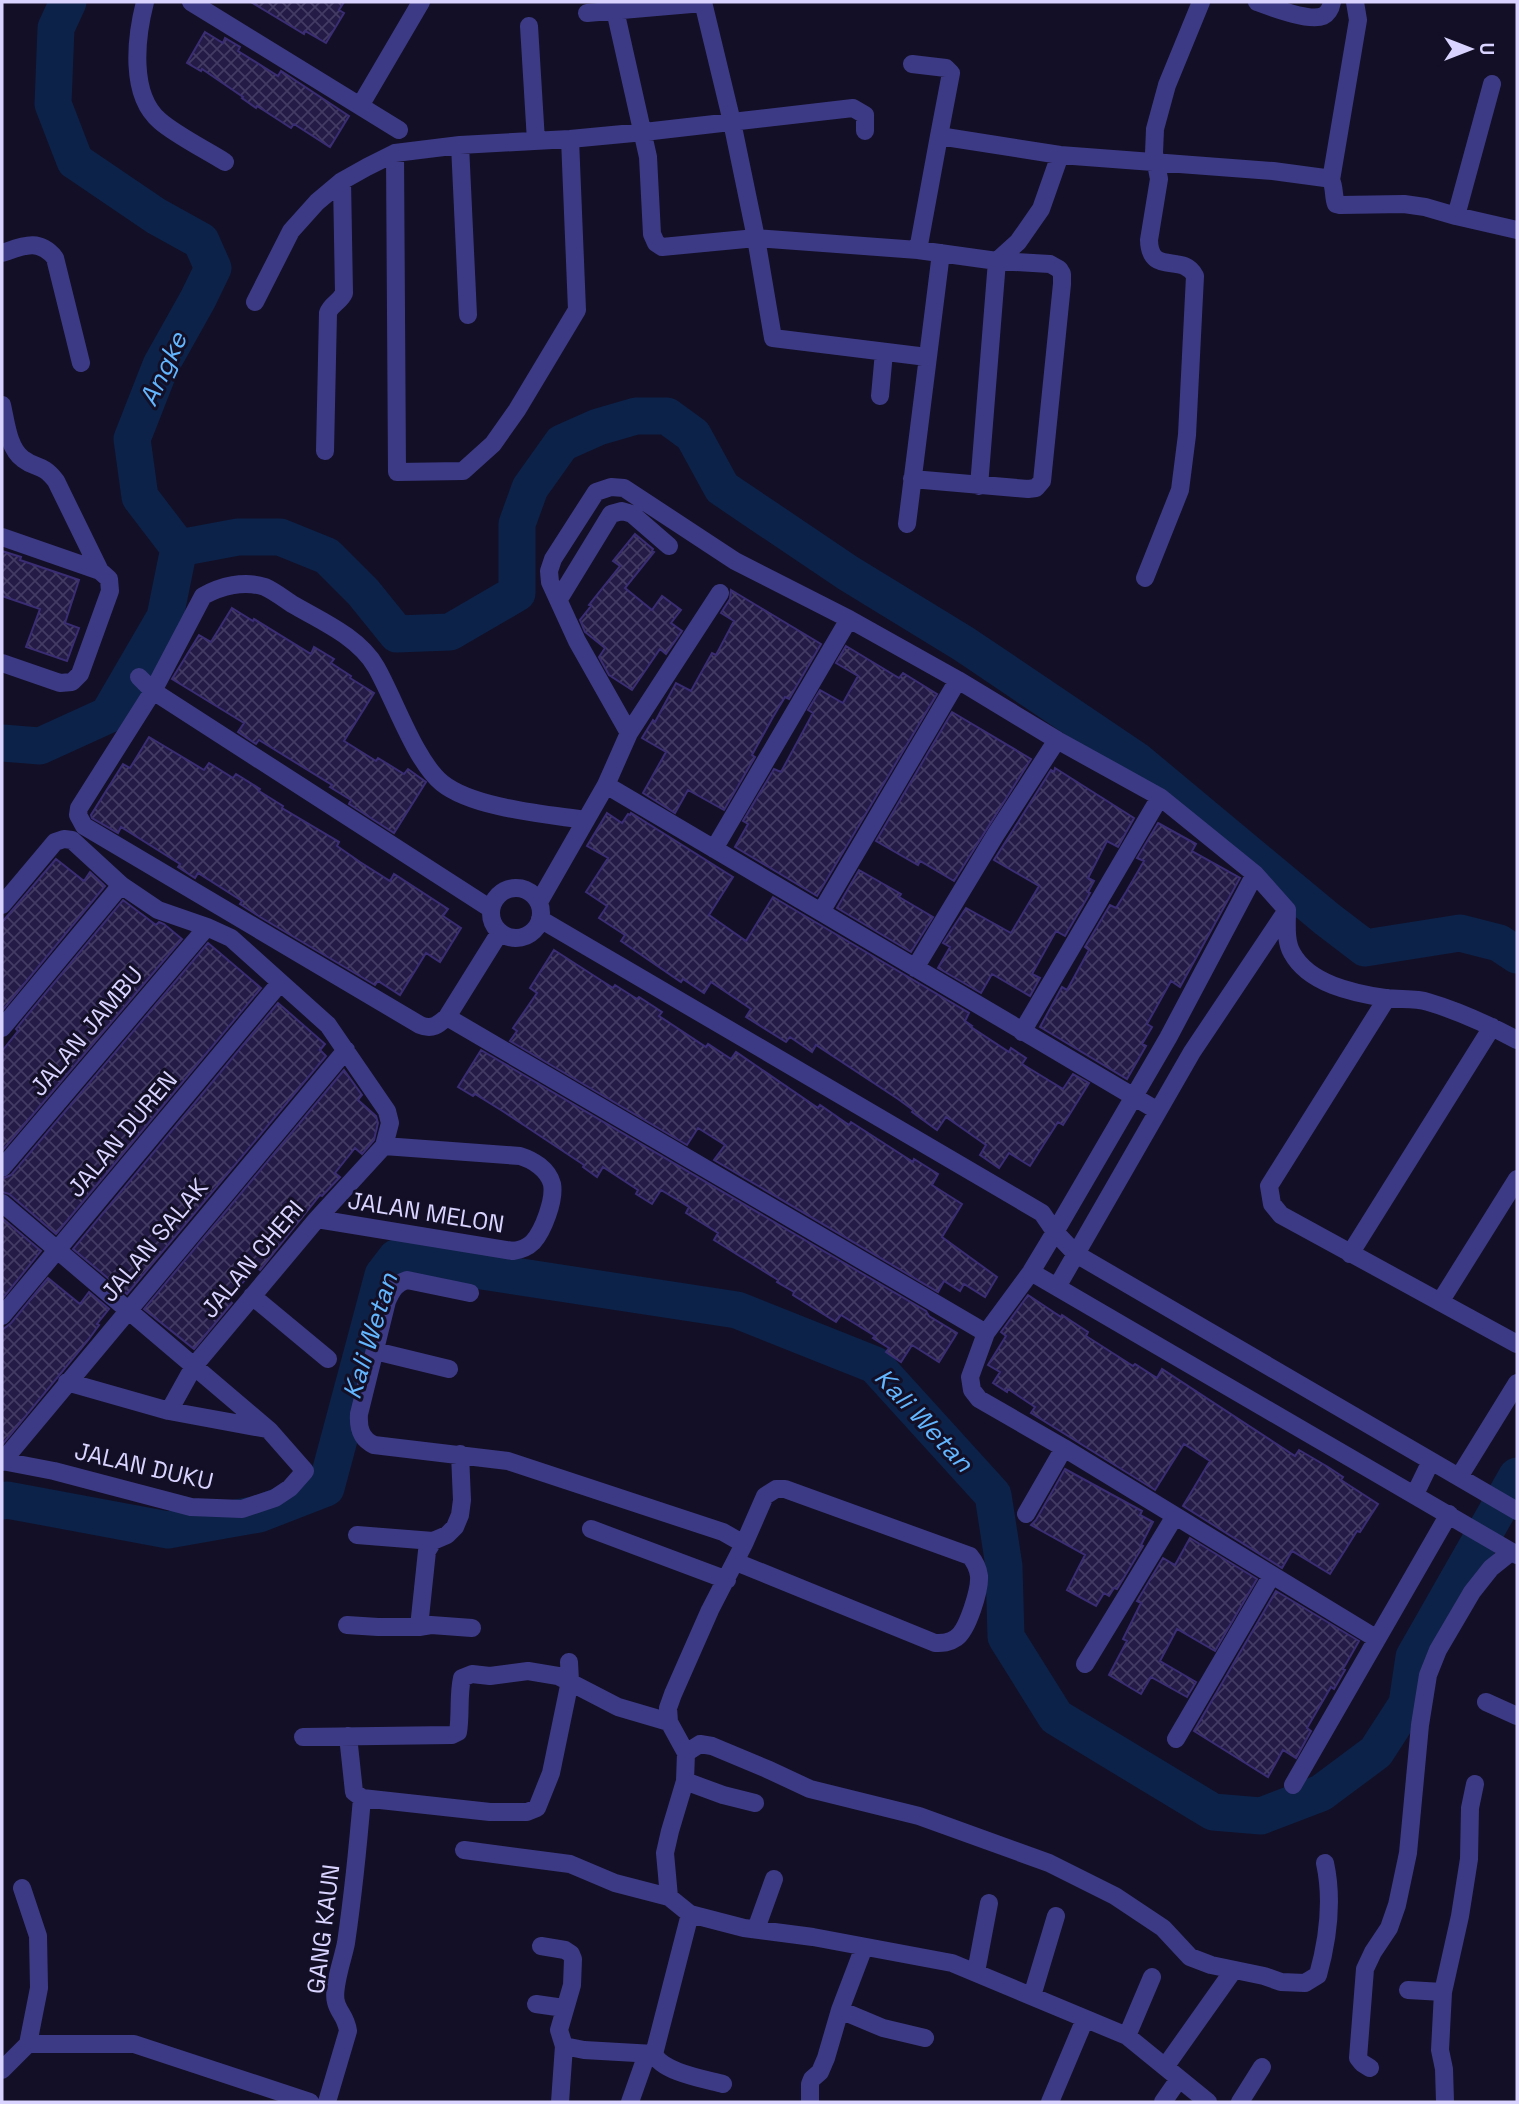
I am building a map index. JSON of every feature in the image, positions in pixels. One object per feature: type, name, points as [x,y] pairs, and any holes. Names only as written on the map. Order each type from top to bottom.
[{"type":"street","points":[[145,2],[139,25],[136,57],[145,103],[160,121],[225,162]]},
{"type":"street","points":[[191,2],[399,130]]},
{"type":"street","points":[[360,106],[421,2]]},
{"type":"street","points":[[587,13],[703,2],[732,122],[773,338],[927,357]]},
{"type":"street","points":[[1145,578],[1181,490],[1187,435],[1195,276],[1186,266],[1153,258],[1150,250],[1149,240],[1159,179],[1153,144],[1167,85],[1201,2]]},
{"type":"street","points":[[1256,2],[1310,17],[1322,17],[1329,11],[1332,2]]},
{"type":"street","points":[[1355,2],[1358,20],[1331,180],[1336,204],[1404,204],[1440,210],[1517,230]]},
{"type":"street","points":[[615,10],[644,132],[652,234],[656,243],[662,247],[756,239],[918,250],[997,261],[1050,264],[1059,269],[1062,284],[1042,481],[1036,488],[1028,489],[912,479]]},
{"type":"street","points":[[529,26],[536,141]]},
{"type":"street","points":[[912,64],[946,68],[951,74],[918,250]]},
{"type":"street","points":[[1456,216],[1492,84]]},
{"type":"street","points":[[255,302],[292,231],[317,202],[342,181],[395,153],[460,145],[644,132],[853,108],[865,115],[865,131]]},
{"type":"street","points":[[939,135],[1060,155],[1273,171],[1331,180]]},
{"type":"street","points":[[395,153],[397,472],[463,471],[493,444],[517,410],[577,310],[570,139]]},
{"type":"street","points":[[460,145],[468,315]]},
{"type":"street","points":[[979,486],[997,261],[1018,242],[1041,209],[1060,155]]},
{"type":"street","points":[[325,451],[328,313],[344,293],[342,181]]},
{"type":"street","points":[[2,253],[25,246],[39,246],[48,249],[55,258],[81,363]]},
{"type":"street","points":[[907,524],[941,253]]},
{"type":"street","points":[[880,396],[884,352]]},
{"type":"street","points":[[2,405],[15,450],[24,460],[48,471],[56,481],[100,572]]},
{"type":"street","points":[[629,733],[577,641],[550,582],[549,571],[553,559],[596,492],[611,487],[624,488],[735,561],[849,619],[1160,797],[1255,874],[1287,910],[1291,952],[1305,969],[1325,983],[1387,998],[1426,1001],[1492,1027],[1517,1040]]},
{"type":"street","points":[[559,599],[611,514],[622,511],[632,514],[669,546]]},
{"type":"street","points":[[2,537],[100,572],[108,579],[110,591],[80,674],[72,682],[60,682],[2,663]]},
{"type":"street","points":[[500,932],[447,1017],[438,1025],[428,1028],[420,1026],[84,826],[78,815],[79,808],[153,691],[203,596],[219,587],[240,584],[264,587],[357,643],[375,665],[418,750],[440,782],[460,794],[510,808],[585,820]]},
{"type":"street","points":[[720,593],[629,733],[606,785],[585,820],[540,911],[536,929],[519,938],[508,937],[500,932],[491,918],[491,909],[498,895],[513,888],[528,891],[540,911],[1042,1213],[1055,1232],[1076,1254],[1516,1510]]},
{"type":"street","points":[[714,849],[849,619]]},
{"type":"street","points":[[139,677],[153,691],[491,909]]},
{"type":"street","points":[[821,912],[958,680]]},
{"type":"street","points":[[915,968],[1057,740]]},
{"type":"street","points":[[606,785],[1158,1111]]},
{"type":"street","points":[[1022,1032],[1160,797]]},
{"type":"street","points":[[2,905],[55,842],[72,840],[121,885],[158,910],[230,938],[328,1025],[387,1111],[390,1123],[384,1146]]},
{"type":"street","points":[[1255,874],[1168,1038],[1055,1232],[1031,1272],[986,1333],[970,1377],[972,1390],[978,1399],[1064,1448],[1377,1639]]},
{"type":"street","points":[[2,1028],[121,885]]},
{"type":"street","points":[[1057,1287],[1192,1052],[1287,910]]},
{"type":"street","name":"JALAN JAMBU","points":[[2,1168],[207,927]]},
{"type":"street","name":"JALAN DUREN","points":[[2,1317],[280,983]]},
{"type":"street","points":[[1387,998],[1269,1186],[1272,1204],[1281,1215],[1517,1344]]},
{"type":"street","points":[[447,1017],[986,1333]]},
{"type":"street","points":[[1350,1254],[1492,1027]]},
{"type":"street","name":"JALAN SALAK","points":[[2,1461],[346,1050]]},
{"type":"street","name":"JALAN MELON","points":[[317,1219],[513,1251],[524,1249],[534,1241],[551,1206],[552,1183],[534,1161],[520,1156],[384,1146]]},
{"type":"street","name":"JALAN CHERI","points":[[169,1411],[194,1366],[317,1219],[384,1146]]},
{"type":"street","points":[[1440,1302],[1517,1179]]},
{"type":"street","points":[[2,1203],[269,1430]]},
{"type":"street","points":[[1031,1272],[1509,1550],[1472,1592],[1443,1642],[1429,1675],[1420,1725],[1408,1853],[1398,1905],[1389,1928],[1365,1969],[1358,2058],[1370,2067]]},
{"type":"street","points":[[470,1293],[407,1280],[393,1288],[387,1301],[359,1414],[358,1423],[363,1438],[374,1445],[508,1461],[723,1532],[744,1544]]},
{"type":"street","points":[[252,1296],[328,1359]]},
{"type":"street","points":[[375,1351],[449,1369]]},
{"type":"street","points":[[67,1382],[169,1411],[269,1430]]},
{"type":"street","points":[[1466,1482],[1517,1383]]},
{"type":"street","name":"JALAN DUKU","points":[[2,1461],[54,1471],[191,1507],[242,1509],[275,1498],[290,1488],[305,1471],[269,1430]]},
{"type":"street","points":[[1026,1514],[1064,1448]]},
{"type":"street","points":[[356,1535],[433,1541],[447,1535],[455,1527],[463,1500],[460,1454]]},
{"type":"street","points":[[1415,1494],[1431,1461]]},
{"type":"street","points":[[668,1897],[666,1853],[685,1781],[686,1753],[668,1722],[668,1708],[710,1610],[736,1562],[765,1496],[776,1489],[785,1489],[970,1556],[976,1562],[979,1578],[968,1622],[959,1637],[947,1643],[935,1643],[736,1562]]},
{"type":"street","points":[[1085,1664],[1175,1516]]},
{"type":"street","points":[[1293,1785],[1377,1639],[1456,1518]]},
{"type":"street","points":[[591,1529],[727,1580]]},
{"type":"street","points":[[419,1627],[427,1551],[433,1541]]},
{"type":"street","points":[[1176,1739],[1272,1575]]},
{"type":"street","points":[[347,1625],[431,1625],[472,1629]]},
{"type":"street","points":[[348,1736],[354,1792],[362,1798],[490,1812],[527,1812],[537,1808],[551,1773],[570,1681],[569,1662]]},
{"type":"street","points":[[303,1737],[444,1736],[458,1732],[462,1678],[472,1674],[527,1671],[558,1675],[618,1707],[668,1722]]},
{"type":"street","points":[[1486,1702],[1517,1716]]},
{"type":"street","points":[[686,1753],[700,1744],[712,1746],[810,1789],[919,1816],[1049,1863],[1125,1903],[1163,1928],[1190,1957],[1233,1971],[1281,1982],[1305,1983],[1318,1975],[1329,1921],[1329,1880],[1325,1863]]},
{"type":"street","points":[[685,1781],[755,1803]]},
{"type":"street","points":[[1445,2102],[1444,2069],[1440,2050],[1443,1992],[1460,1916],[1469,1859],[1470,1808],[1475,1784]]},
{"type":"street","name":"GANG KAUN","points":[[327,2102],[348,2031],[347,2020],[336,2003],[336,1993],[355,1876],[362,1798]]},
{"type":"street","points":[[464,1850],[570,1864],[615,1883],[668,1897],[690,1914],[756,1929],[952,1963],[1127,2036],[1208,2102]]},
{"type":"street","points":[[756,1929],[774,1879]]},
{"type":"street","points":[[5,2064],[28,2044],[39,1988],[38,1936],[22,1888]]},
{"type":"street","points":[[976,1972],[989,1903]]},
{"type":"street","points":[[630,2102],[650,2054],[690,1914]]},
{"type":"street","points":[[1032,1996],[1056,1916]]},
{"type":"street","points":[[541,1946],[565,1950],[573,1959],[572,1985],[559,2030],[564,2046],[560,2102]]},
{"type":"street","points":[[810,2102],[810,2084],[820,2072],[826,2058],[840,2010],[864,1947]]},
{"type":"street","points":[[1165,2067],[1233,1971]]},
{"type":"street","points":[[1127,2036],[1152,1977]]},
{"type":"street","points":[[1408,1990],[1443,1992]]},
{"type":"street","points":[[536,2004],[564,2008]]},
{"type":"street","points":[[840,2010],[883,2028],[925,2038]]},
{"type":"street","points":[[1050,2102],[1085,2019]]},
{"type":"street","points":[[28,2044],[134,2044],[310,2102]]},
{"type":"street","points":[[564,2046],[584,2050],[650,2054],[657,2062],[667,2067],[723,2084]]},
{"type":"street","points":[[1240,2102],[1262,2067]]},
{"type":"street","points":[[1163,2102],[1180,2079]]},
{"type":"building","points":[[251,2],[344,2],[339,10],[344,13],[326,43],[305,31],[304,34]]},
{"type":"building","points":[[205,32],[223,43],[225,38],[240,47],[238,51],[278,76],[281,71],[349,116],[330,147],[294,124],[291,128],[257,106],[256,108],[202,69],[201,71],[187,63]]},
{"type":"building","points":[[635,534],[654,552],[625,588],[652,610],[662,596],[681,610],[671,623],[682,631],[666,654],[660,649],[632,690],[609,675],[599,657],[605,648],[585,632],[580,620],[620,566],[613,561]]},
{"type":"building","points":[[2,551],[79,580],[65,623],[79,628],[67,661],[26,647],[40,609],[2,596]]},
{"type":"building","points":[[731,590],[821,644],[789,699],[785,697],[773,717],[752,755],[755,757],[724,810],[688,790],[675,813],[643,793],[666,752],[642,738],[653,720],[655,722],[676,683],[691,691],[712,653],[716,655],[734,621],[721,613],[730,599]]},
{"type":"building","points":[[232,608],[311,654],[314,647],[334,659],[331,663],[351,676],[350,678],[374,693],[344,741],[376,761],[378,758],[404,774],[408,769],[426,782],[394,833],[349,804],[351,800],[330,787],[332,785],[259,740],[256,744],[238,732],[244,723],[172,679],[199,635],[211,642]]},
{"type":"building","points":[[846,646],[899,678],[903,673],[937,694],[817,896],[735,847],[748,824],[743,821],[774,769],[781,772],[813,713],[808,710],[820,690],[843,703],[858,676],[836,663]]},
{"type":"building","points":[[952,712],[1031,759],[954,881],[920,861],[918,865],[876,841]]},
{"type":"building","points":[[149,737],[204,770],[209,763],[233,778],[236,774],[283,806],[282,808],[339,842],[337,846],[360,862],[390,881],[394,874],[448,909],[443,916],[461,928],[440,962],[426,953],[400,995],[378,981],[375,985],[260,917],[240,904],[242,901],[198,873],[195,878],[178,867],[180,864],[121,827],[118,833],[92,818],[91,815],[123,764],[130,768]]},
{"type":"building","points":[[1055,768],[1134,818],[1118,847],[1107,841],[1088,878],[1094,881],[1088,892],[1090,893],[1065,936],[1056,931],[1032,974],[1040,978],[1030,996],[992,974],[981,993],[938,968],[950,947],[943,943],[966,908],[1011,933],[1039,886],[994,860],[1051,770],[1054,772]]},
{"type":"building","points":[[607,813],[622,823],[631,813],[733,877],[709,915],[746,941],[773,897],[969,1013],[965,1021],[971,1027],[1009,1052],[1011,1048],[1026,1058],[1022,1064],[1063,1089],[1073,1074],[1089,1083],[1063,1125],[1058,1122],[1030,1166],[1009,1153],[999,1168],[980,1155],[986,1145],[946,1117],[937,1130],[898,1099],[816,1045],[812,1052],[790,1037],[786,1042],[746,1017],[751,1009],[711,982],[704,993],[683,979],[681,982],[621,941],[625,935],[599,918],[607,906],[586,892],[608,858],[587,846]]},
{"type":"building","points":[[1158,823],[1196,844],[1192,851],[1240,878],[1180,987],[1171,981],[1147,1024],[1152,1027],[1142,1044],[1146,1046],[1127,1079],[1040,1027],[1062,987],[1067,990],[1089,950],[1085,947],[1110,905],[1116,908],[1144,861],[1137,858]]},
{"type":"building","points":[[56,859],[84,881],[90,872],[105,886],[2,1011],[2,922]]},
{"type":"building","points":[[859,870],[901,894],[899,897],[933,917],[911,952],[837,908]]},
{"type":"building","points":[[123,900],[156,925],[159,922],[164,924],[182,939],[2,1151],[2,1051],[18,1031],[16,1029],[19,1025]]},
{"type":"building","points":[[208,943],[261,988],[56,1234],[9,1194],[2,1192],[2,1179],[11,1175]]},
{"type":"building","points":[[554,950],[613,988],[615,985],[637,999],[639,997],[662,1012],[659,1016],[706,1047],[708,1044],[731,1059],[736,1052],[818,1108],[820,1105],[849,1125],[851,1122],[913,1162],[914,1159],[938,1174],[932,1185],[962,1204],[942,1237],[997,1277],[985,1297],[964,1284],[960,1291],[944,1281],[938,1292],[714,1160],[725,1145],[698,1128],[687,1145],[510,1041],[517,1031],[513,1028],[537,993],[530,988]]},
{"type":"building","points":[[278,1003],[325,1044],[320,1050],[326,1056],[127,1294],[73,1249]]},
{"type":"building","points":[[481,1050],[926,1311],[929,1316],[957,1333],[939,1362],[912,1345],[901,1362],[886,1352],[889,1348],[873,1338],[875,1336],[841,1315],[836,1322],[793,1295],[794,1292],[777,1282],[778,1280],[714,1240],[718,1233],[686,1213],[689,1207],[661,1190],[652,1204],[636,1194],[638,1190],[603,1167],[597,1177],[583,1167],[584,1165],[504,1112],[458,1087]]},
{"type":"building","points":[[344,1070],[362,1095],[358,1100],[376,1116],[378,1123],[374,1140],[362,1154],[355,1148],[335,1173],[340,1177],[320,1195],[260,1270],[256,1266],[229,1300],[232,1303],[194,1349],[144,1309]]},
{"type":"building","points":[[2,1218],[41,1251],[3,1298],[2,1297]]},
{"type":"building","points":[[48,1278],[80,1304],[89,1292],[109,1309],[89,1339],[2,1445],[2,1330],[11,1323]]},
{"type":"building","points":[[1028,1295],[1088,1332],[1086,1336],[1133,1366],[1135,1364],[1157,1378],[1162,1369],[1295,1456],[1299,1450],[1328,1467],[1343,1477],[1341,1480],[1378,1504],[1330,1574],[1292,1551],[1282,1568],[1183,1506],[1210,1461],[1184,1444],[1155,1490],[1031,1413],[1035,1407],[1008,1389],[1007,1392],[993,1383],[1000,1372],[988,1365],[1006,1336],[1001,1332]]},
{"type":"building","points":[[1065,1469],[1142,1511],[1140,1515],[1153,1522],[1141,1545],[1143,1546],[1117,1589],[1114,1588],[1109,1596],[1104,1593],[1096,1606],[1067,1590],[1085,1555],[1031,1525]]},
{"type":"building","points":[[1190,1538],[1257,1579],[1215,1651],[1177,1629],[1160,1661],[1196,1682],[1187,1697],[1151,1677],[1141,1694],[1109,1675],[1127,1641],[1123,1639],[1141,1603],[1137,1601],[1163,1558],[1175,1565]]},
{"type":"building","points":[[1276,1591],[1359,1641],[1334,1689],[1331,1687],[1307,1728],[1311,1731],[1296,1758],[1283,1750],[1268,1777],[1194,1731]]},
{"type":"waterway","name":"Angke","points":[[68,2],[56,28],[53,104],[75,161],[156,216],[201,241],[213,268],[161,365],[132,439],[140,497],[179,548],[238,537],[280,537],[327,556],[363,592],[397,634],[450,632],[517,593],[517,524],[530,488],[562,443],[598,427],[636,416],[667,416],[693,435],[722,488],[848,573],[964,644],[1136,760],[1365,948],[1460,933],[1499,943],[1517,955]]},
{"type":"waterway","points":[[2,743],[40,746],[108,715],[165,617],[179,548]]},
{"type":"waterway","name":"Kali Wetan","points":[[2,1501],[168,1530],[259,1514],[326,1488],[383,1275],[396,1258],[737,1310],[875,1365],[993,1495],[1004,1566],[1006,1637],[1056,1717],[1213,1812],[1261,1816],[1321,1793],[1376,1752],[1407,1704],[1414,1657],[1517,1476]]}]
